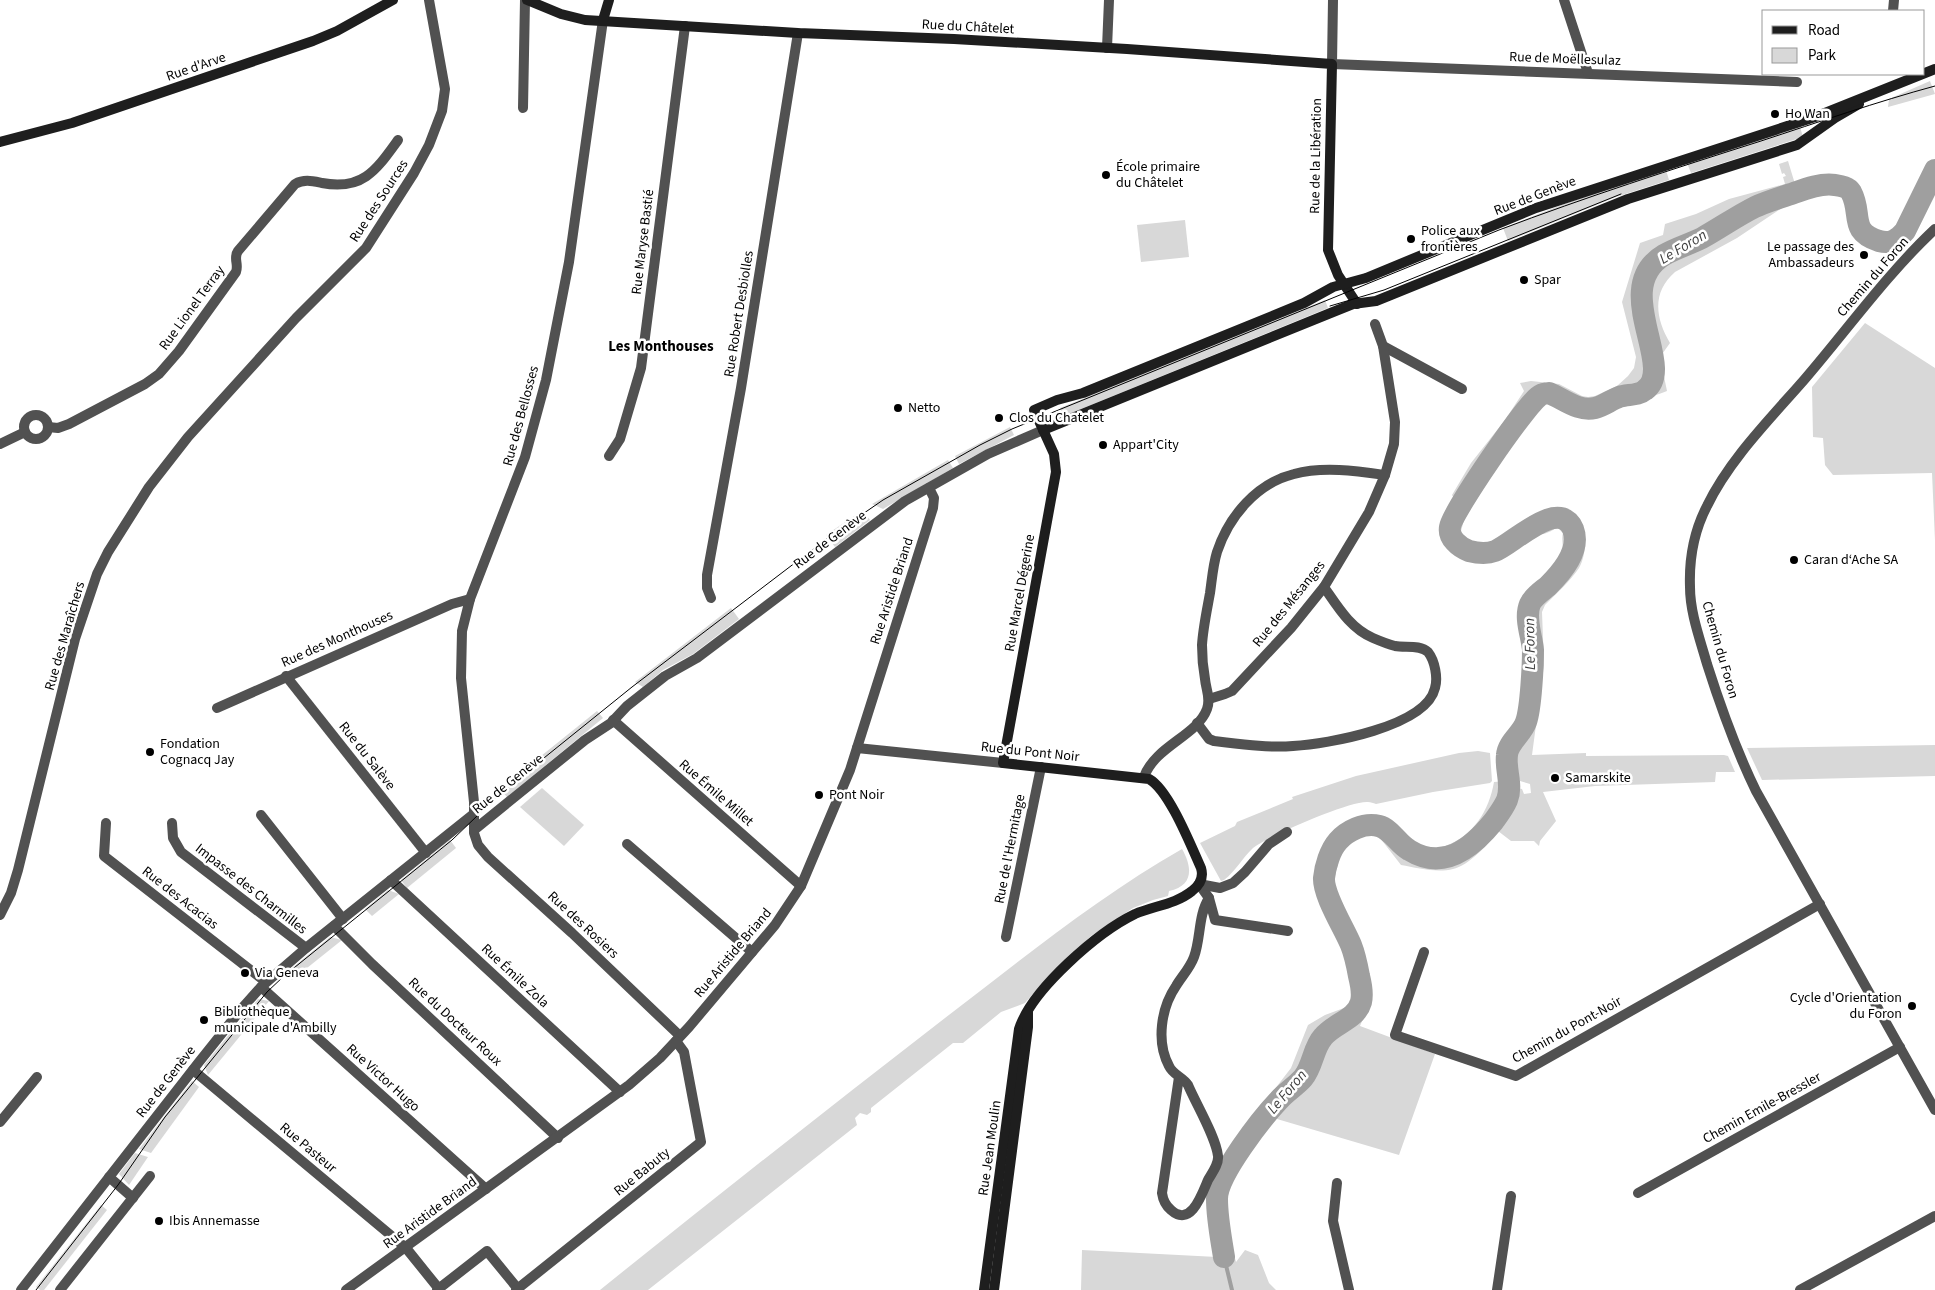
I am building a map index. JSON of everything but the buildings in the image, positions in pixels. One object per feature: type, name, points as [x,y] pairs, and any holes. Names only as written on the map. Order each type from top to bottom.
[{"type":"main road","name":"Rue d'Arve","points":[[0,142],[78,121],[300,46],[337,31],[393,0]]},
{"type":"main road","points":[[526,0],[536,2],[572,18],[603,20],[609,0]]},
{"type":"main road","name":"Rue du Châtelet","points":[[603,20],[798,33],[957,39],[1107,48],[1332,64]]},
{"type":"main road","name":"Rue de la Libération","points":[[1332,64],[1328,250],[1336,272],[1357,304]]},
{"type":"main road","name":"Rue de Genève","points":[[1834,114],[1798,145],[1628,199],[1376,301],[1338,310],[1043,430],[1034,410],[1057,400],[1076,396],[1304,303],[1330,289],[1366,278],[1536,208],[1834,114],[1904,78]]},
{"type":"main road","name":"Rue Marcel Dégerine","points":[[1004,763],[1056,472],[1054,454],[1043,430]]},
{"type":"main road","name":"Rue du Pont Noir","points":[[1004,763],[1144,777]]},
{"type":"main road","points":[[1144,777],[1160,787],[1178,820],[1201,868],[1202,876],[1199,884]]},
{"type":"main road","name":"Rue Jean Moulin","points":[[984,1290],[1019,1029],[1028,1012],[1045,988],[1093,942],[1131,916],[1182,898],[1199,884]]},
{"type":"main road","name":"Rue Jean Moulin","points":[[994,1290],[1028,1027],[1028,1012]]},
{"type":"street","name":"Rue des Sources","points":[[243,376],[296,318],[366,248],[422,159],[441,116],[445,95],[429,0]]},
{"type":"street","points":[[523,108],[526,0]]},
{"type":"street","points":[[1107,48],[1109,0]]},
{"type":"street","name":"Rue de la Libération","points":[[1332,64],[1333,0]]},
{"type":"street","points":[[1564,0],[1588,73]]},
{"type":"street","name":"Rue des Bellosses","points":[[475,813],[460,654],[462,631],[470,599],[517,481],[534,430],[546,380],[567,277],[603,20]]},
{"type":"street","name":"Rue Maryse Bastié","points":[[609,456],[620,439],[641,368],[685,26]]},
{"type":"street","name":"Rue Robert Desbiolles","points":[[711,598],[707,588],[707,575],[742,380],[798,33]]},
{"type":"street","name":"Rue de Moëllesulaz","points":[[1332,64],[1797,82]]},
{"type":"street","name":"Rue Lionel Terray","points":[[48,427],[58,428],[76,421],[145,384],[163,370],[179,352],[236,272],[238,267],[235,257],[238,251],[296,184],[307,180],[338,186],[360,180],[376,169],[398,140]]},
{"type":"street","name":"Chemin du Foron","points":[[1935,229],[1902,264],[1729,469],[1707,506],[1692,548],[1690,587],[1695,621],[1702,648],[1734,742],[1756,792],[1935,1110]]},
{"type":"street","name":"Rue des Mésanges","points":[[1209,699],[1232,691],[1291,628],[1324,587],[1369,512],[1385,475],[1394,444],[1396,422],[1383,346],[1375,324]]},
{"type":"street","points":[[1383,346],[1462,389]]},
{"type":"street","name":"Rue des Maraîchers","points":[[0,914],[11,893],[18,870],[77,631],[103,563],[124,524],[163,468],[243,376]]},
{"type":"street","name":"Rue Lionel Terray","points":[[33,415],[43,417],[48,427],[46,433],[39,438],[31,437],[25,432],[26,422],[33,415]]},
{"type":"street","name":"Rue de Genève","points":[[474,830],[585,740],[613,720],[627,706],[665,676],[697,658],[896,508],[988,454],[1043,430]]},
{"type":"street","name":"Rue Lionel Terray","points":[[0,444],[25,432]]},
{"type":"street","points":[[1144,777],[1147,767],[1204,716],[1209,699],[1203,664],[1203,633],[1218,551],[1225,532],[1238,512],[1266,487],[1295,474],[1339,471],[1385,475]]},
{"type":"street","name":"Rue Aristide Briand","points":[[346,1290],[558,1138],[620,1092],[653,1064],[678,1039],[781,917],[801,886],[850,770],[933,508],[934,498],[929,488]]},
{"type":"street","points":[[1198,723],[1209,739],[1214,741],[1268,746],[1317,744],[1357,735],[1392,724],[1412,716],[1429,702],[1434,692],[1436,676],[1433,663],[1427,652],[1418,647],[1395,646],[1365,634],[1348,620],[1324,587]]},
{"type":"street","name":"Rue des Monthouses","points":[[217,708],[452,604],[470,599]]},
{"type":"street","name":"Rue du Salève","points":[[286,676],[426,853]]},
{"type":"street","name":"Rue Émile Millet","points":[[613,720],[801,886]]},
{"type":"street","name":"Rue du Pont Noir","points":[[857,748],[1004,763]]},
{"type":"street","name":"Rue de l'Hermitage","points":[[1006,937],[1041,767]]},
{"type":"street","name":"Rue de Genève","points":[[474,830],[475,813]]},
{"type":"street","name":"Rue de Genève","points":[[21,1290],[243,1007],[264,984],[338,922],[475,813]]},
{"type":"street","name":"Rue du Docteur Roux","points":[[261,815],[338,922],[372,964],[558,1138]]},
{"type":"street","name":"Rue des Acacias","points":[[106,822],[104,856],[264,984]]},
{"type":"street","name":"Impasse des Charmilles","points":[[172,823],[173,838],[181,852],[306,948]]},
{"type":"street","name":"Rue des Rosiers","points":[[474,830],[478,845],[485,854],[572,933],[678,1039]]},
{"type":"street","points":[[1199,884],[1220,888],[1233,883],[1269,844],[1287,832]]},
{"type":"street","points":[[627,844],[752,952]]},
{"type":"street","name":"Rue Émile Zola","points":[[391,880],[620,1092]]},
{"type":"street","points":[[1199,884],[1209,898],[1214,920],[1288,931]]},
{"type":"street","points":[[1179,1076],[1162,1194],[1170,1209],[1175,1213],[1183,1215],[1191,1212],[1197,1204],[1218,1158],[1215,1145],[1188,1085],[1179,1076],[1172,1072],[1164,1052],[1162,1032],[1164,1014],[1172,992],[1194,957],[1204,907],[1209,898]]},
{"type":"street","name":"Chemin du Pont-Noir","points":[[1424,952],[1395,1035],[1516,1076],[1820,904]]},
{"type":"street","name":"Rue Victor Hugo","points":[[264,984],[486,1189]]},
{"type":"street","name":"Rue Babuty","points":[[406,1248],[438,1289],[487,1251],[517,1289],[701,1142],[684,1052],[678,1039]]},
{"type":"street","name":"Chemin Emile-Bressler","points":[[1638,1193],[1900,1047]]},
{"type":"street","name":"Rue Pasteur","points":[[193,1070],[406,1248]]},
{"type":"street","points":[[0,1122],[37,1077]]},
{"type":"street","points":[[60,1290],[150,1176]]},
{"type":"street","points":[[109,1177],[133,1198]]},
{"type":"street","points":[[1337,1183],[1333,1222],[1349,1290]]},
{"type":"street","points":[[1497,1290],[1511,1196]]},
{"type":"street","points":[[1800,1290],[1935,1216]]},
{"type":"green space","points":[[1930,81],[1935,94],[1888,107],[1889,99]]},
{"type":"green space","points":[[1800,127],[1803,137],[1691,173],[1687,163]]},
{"type":"green space","points":[[1788,161],[1795,184],[1806,181],[1810,192],[1791,202],[1737,238],[1675,272],[1662,288],[1658,306],[1659,315],[1670,343],[1660,357],[1667,391],[1620,407],[1583,415],[1568,412],[1544,399],[1498,464],[1464,520],[1461,531],[1471,542],[1487,543],[1501,537],[1533,515],[1551,509],[1563,509],[1571,512],[1582,525],[1585,543],[1579,568],[1545,605],[1542,612],[1544,665],[1532,755],[1586,753],[1586,756],[1724,755],[1728,756],[1735,772],[1716,772],[1715,782],[1595,786],[1543,792],[1556,821],[1540,841],[1539,846],[1534,841],[1511,841],[1498,831],[1484,848],[1471,859],[1453,869],[1427,870],[1401,865],[1380,838],[1369,834],[1362,836],[1351,843],[1340,856],[1331,892],[1328,876],[1331,864],[1343,842],[1355,832],[1374,828],[1385,833],[1404,852],[1416,859],[1445,863],[1459,858],[1490,832],[1506,809],[1513,787],[1522,789],[1524,794],[1531,793],[1530,784],[1520,781],[1518,776],[1517,756],[1516,762],[1511,763],[1513,752],[1526,731],[1531,717],[1532,693],[1537,672],[1532,613],[1538,601],[1573,559],[1578,544],[1578,531],[1570,519],[1559,513],[1548,514],[1496,545],[1482,549],[1466,546],[1455,534],[1464,508],[1476,488],[1541,398],[1532,395],[1455,500],[1452,495],[1471,463],[1505,420],[1524,391],[1520,383],[1531,381],[1559,384],[1582,396],[1588,397],[1595,396],[1617,386],[1634,368],[1636,357],[1622,302],[1640,243],[1663,235],[1665,224],[1696,214],[1729,199],[1785,184],[1783,177],[1786,176],[1784,173],[1782,174],[1779,164]]},
{"type":"green space","points":[[1666,170],[1669,180],[1616,197],[1508,241],[1503,228],[1564,204]]},
{"type":"green space","points":[[1185,220],[1189,257],[1141,262],[1137,225]]},
{"type":"green space","points":[[1325,300],[1328,308],[1064,416],[1060,408]]},
{"type":"green space","points":[[1865,323],[1935,368],[1935,540],[1932,473],[1833,475],[1825,465],[1823,438],[1813,437],[1812,387]]},
{"type":"green space","points":[[1010,427],[1014,435],[959,464],[955,456]]},
{"type":"green space","points":[[948,460],[953,468],[883,509],[872,504]]},
{"type":"green space","points":[[863,510],[870,520],[835,547],[826,535]]},
{"type":"green space","points":[[1556,521],[1565,524],[1570,529],[1572,535],[1568,551],[1555,572],[1552,567],[1562,553],[1563,533],[1557,527],[1543,534],[1534,534],[1529,537],[1528,534]]},
{"type":"green space","points":[[731,608],[739,619],[693,654],[663,670],[643,687],[635,682]]},
{"type":"green space","points":[[597,711],[603,718],[507,797],[500,789]]},
{"type":"green space","points":[[1935,745],[1935,776],[1762,780],[1747,748]]},
{"type":"green space","points":[[1478,751],[1490,753],[1492,781],[1490,783],[1376,804],[1369,802],[1359,803],[1328,813],[1262,842],[1253,848],[1232,873],[1221,881],[1200,843],[1235,826],[1237,822],[1293,799],[1292,797],[1356,776],[1459,753]]},
{"type":"green space","points":[[1506,781],[1503,798],[1479,831],[1458,847],[1446,852],[1434,854],[1422,852],[1409,843],[1391,825],[1377,818],[1369,818],[1368,815],[1386,818],[1423,847],[1431,849],[1445,846],[1464,836],[1479,821],[1492,792],[1494,782]]},
{"type":"green space","points":[[542,788],[584,825],[564,846],[520,807]]},
{"type":"green space","points":[[450,840],[456,848],[407,888],[401,880]]},
{"type":"green space","points":[[1182,849],[1189,869],[1187,881],[1183,885],[1169,891],[1168,896],[1133,908],[1091,936],[1052,972],[1025,1003],[1001,1012],[963,1043],[953,1043],[871,1108],[871,1112],[867,1115],[860,1113],[855,1118],[857,1125],[648,1290],[600,1290],[815,1119],[1032,951],[1120,887]]},
{"type":"green space","points":[[388,890],[399,894],[372,916],[365,909]]},
{"type":"green space","points":[[1331,892],[1359,944],[1367,974],[1368,1007],[1360,1026],[1435,1054],[1399,1155],[1277,1119],[1274,1116],[1307,1082],[1328,1037],[1342,1026],[1354,1022],[1364,1001],[1365,989],[1362,965]]},
{"type":"green space","points":[[330,937],[342,940],[292,980],[286,973]]},
{"type":"green space","points":[[258,999],[269,1001],[208,1075],[204,1065]]},
{"type":"green space","points":[[1352,1005],[1315,1036],[1307,1061],[1297,1077],[1274,1098],[1221,1173],[1215,1183],[1213,1192],[1211,1192],[1210,1184],[1226,1160],[1224,1155],[1291,1068],[1308,1025],[1325,1015]]},
{"type":"green space","points":[[192,1081],[199,1087],[151,1153],[139,1149]]},
{"type":"green space","points":[[135,1153],[148,1157],[129,1185],[119,1174]]},
{"type":"green space","points":[[101,1205],[107,1210],[44,1290],[36,1287]]},
{"type":"green space","points":[[1082,1250],[1217,1257],[1233,1251],[1236,1262],[1245,1250],[1258,1255],[1269,1283],[1276,1290],[1081,1290]]},
{"type":"waterway","name":"Le Foron","points":[[1224,1257],[1218,1221],[1217,1199],[1224,1176],[1262,1120],[1282,1097],[1303,1078],[1323,1037],[1350,1017],[1361,1002],[1361,986],[1354,953],[1330,902],[1325,885],[1324,878],[1327,864],[1335,845],[1351,831],[1362,826],[1373,825],[1379,826],[1391,833],[1405,847],[1421,856],[1433,858],[1456,854],[1475,841],[1493,822],[1509,794],[1508,750],[1526,722],[1530,697],[1533,650],[1528,609],[1533,599],[1548,586],[1569,560],[1575,537],[1573,529],[1566,520],[1557,518],[1535,525],[1495,551],[1482,553],[1465,549],[1452,538],[1450,527],[1475,482],[1530,405],[1541,395],[1549,393],[1577,407],[1589,409],[1619,397],[1645,390],[1653,379],[1654,364],[1642,306],[1642,287],[1649,269],[1664,255],[1702,238],[1755,207],[1807,188],[1824,185],[1840,186],[1850,190],[1858,221],[1863,232],[1879,241],[1890,242],[1905,231],[1935,170]]},
{"type":"waterway","name":"Le Foron","points":[[1224,1257],[1232,1290]]},
{"type":"tram line","points":[[36,1290],[118,1185],[165,1117],[267,992],[284,976],[452,840],[503,791],[632,687],[825,540],[883,500],[1012,429],[1499,230],[1662,173],[1869,105],[1935,86]]},
{"type":"tram line","points":[[1330,306],[1384,290],[1621,194]]},
{"type":"place","name":"Ho Wan","points":[[1775,114]]},
{"type":"place","name":"École primaire du Châtelet","points":[[1106,175]]},
{"type":"place","name":"Police aux frontières","points":[[1411,239]]},
{"type":"place","name":"Le passage des Ambassadeurs","points":[[1864,255]]},
{"type":"place","name":"Spar","points":[[1524,280]]},
{"type":"place","name":"Netto","points":[[898,408]]},
{"type":"place","name":"Clos du Chatelet","points":[[999,418]]},
{"type":"place","name":"Appart'City","points":[[1103,445]]},
{"type":"place","name":"Caran d‘Ache SA","points":[[1794,560]]},
{"type":"place","name":"Fondation Cognacq Jay","points":[[150,752]]},
{"type":"place","name":"Samarskite","points":[[1555,778]]},
{"type":"place","name":"Pont Noir","points":[[819,795]]},
{"type":"place","name":"Via Geneva","points":[[245,973]]},
{"type":"place","name":"Cycle d'Orientation du Foron","points":[[1912,1006]]},
{"type":"place","name":"Bibliothèque municipale d'Ambilly","points":[[204,1020]]},
{"type":"place","name":"Ibis Annemasse","points":[[159,1221]]},
{"type":"district","name":"Les Monthouses","points":[[661,346]]}]
